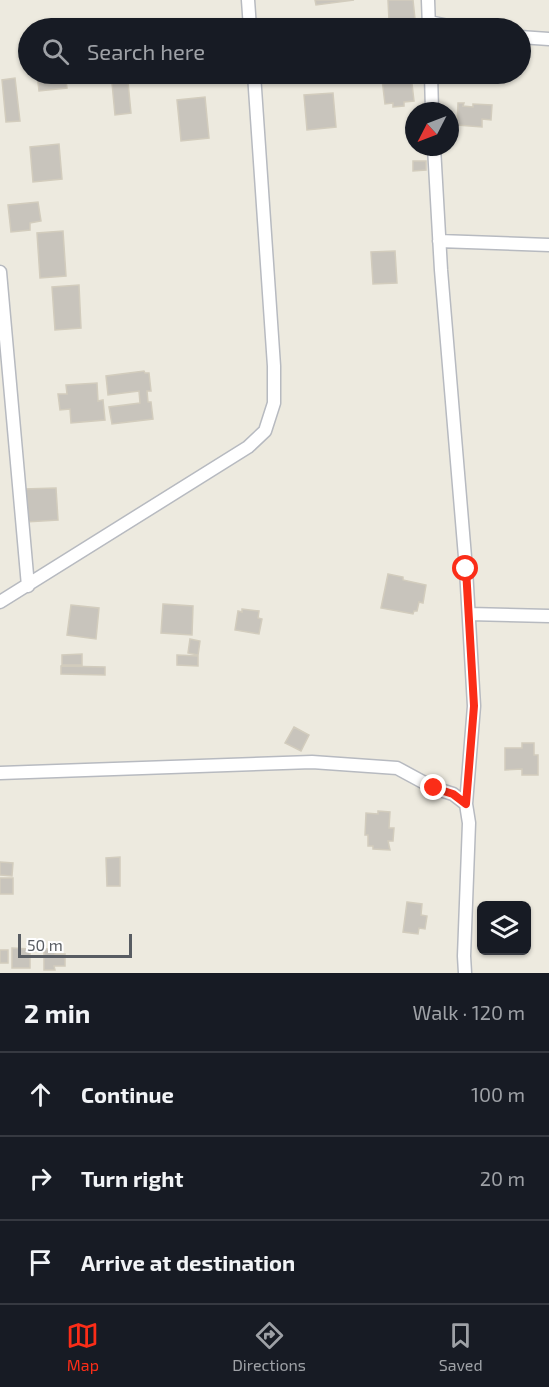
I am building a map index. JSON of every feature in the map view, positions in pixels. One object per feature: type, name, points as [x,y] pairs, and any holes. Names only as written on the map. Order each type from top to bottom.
[{"type":"street","points":[[248,0],[249,18]]},
{"type":"street","points":[[428,0],[429,18]]},
{"type":"street","points":[[531,38],[549,39]]},
{"type":"street","points":[[0,602],[248,447],[265,431],[274,403],[274,366],[255,84]]},
{"type":"street","points":[[431,84],[432,102]]},
{"type":"street","points":[[434,156],[474,706],[466,804],[469,823],[465,973]]},
{"type":"street","points":[[439,241],[549,245]]},
{"type":"street","points":[[0,272],[28,586]]},
{"type":"street","points":[[469,615],[549,616]]},
{"type":"street","points":[[0,773],[312,762],[397,768],[434,788],[453,794],[466,804]]},
{"type":"building","points":[[315,0],[354,0],[316,5]]},
{"type":"building","points":[[388,0],[413,0],[415,18],[389,18]]},
{"type":"building","points":[[15,78],[20,121],[6,122],[2,80]]},
{"type":"building","points":[[38,84],[66,84],[67,88],[39,91]]},
{"type":"building","points":[[112,84],[128,84],[131,113],[115,115]]},
{"type":"building","points":[[383,84],[412,84],[414,101],[404,102],[404,106],[393,107],[393,103],[385,104]]},
{"type":"building","points":[[333,93],[336,127],[307,130],[304,95]]},
{"type":"building","points":[[205,97],[209,138],[181,141],[177,100]]},
{"type":"building","points":[[459,103],[473,107],[473,104],[492,105],[491,120],[482,119],[482,127],[459,125]]},
{"type":"building","points":[[59,144],[62,179],[33,182],[30,147]]},
{"type":"building","points":[[413,161],[426,161],[426,170],[413,171]]},
{"type":"building","points":[[38,202],[41,221],[30,223],[30,230],[11,232],[8,205]]},
{"type":"building","points":[[63,231],[66,276],[40,278],[37,233]]},
{"type":"building","points":[[395,251],[397,283],[373,284],[371,252]]},
{"type":"building","points":[[79,285],[81,328],[55,330],[52,287]]},
{"type":"building","points":[[144,371],[149,373],[151,391],[147,391],[153,419],[112,424],[109,407],[140,403],[139,391],[108,395],[106,376]]},
{"type":"building","points":[[97,383],[98,401],[103,400],[105,420],[71,423],[70,409],[60,410],[58,394],[67,394],[66,385]]},
{"type":"building","points":[[56,488],[58,520],[26,522],[24,489]]},
{"type":"building","points":[[388,574],[426,585],[423,603],[419,602],[417,611],[413,614],[381,608]]},
{"type":"building","points":[[163,604],[193,606],[192,635],[161,633]]},
{"type":"building","points":[[71,605],[99,608],[96,639],[67,635]]},
{"type":"building","points":[[242,609],[259,611],[258,618],[262,619],[259,634],[235,630],[238,611],[242,612]]},
{"type":"building","points":[[190,639],[200,641],[198,655],[188,653]]},
{"type":"building","points":[[82,654],[82,665],[62,665],[62,655]]},
{"type":"building","points":[[177,655],[198,656],[198,666],[177,665]]},
{"type":"building","points":[[61,666],[105,667],[105,675],[61,674]]},
{"type":"building","points":[[294,727],[309,735],[301,751],[285,743]]},
{"type":"building","points":[[522,743],[534,743],[534,755],[538,755],[538,775],[522,775],[522,769],[505,770],[505,748],[522,748]]},
{"type":"building","points":[[378,811],[390,812],[389,828],[394,828],[393,841],[388,841],[390,850],[373,849],[373,846],[368,846],[368,835],[365,835],[366,813],[378,814]]},
{"type":"building","points":[[120,857],[120,886],[107,886],[106,858]]},
{"type":"building","points":[[0,862],[13,863],[12,876],[0,875]]},
{"type":"building","points":[[0,878],[13,878],[13,894],[0,894]]},
{"type":"building","points":[[407,902],[422,904],[421,915],[427,916],[425,929],[419,928],[418,934],[403,932]]},
{"type":"building","points":[[12,948],[30,949],[30,968],[12,968]]},
{"type":"building","points":[[44,949],[55,949],[55,954],[65,954],[65,966],[54,966],[55,970],[44,970]]},
{"type":"building","points":[[0,950],[8,950],[8,963],[0,963]]},
{"type":"route","points":[[434,788],[453,794],[466,804],[474,706],[466,569]]}]
